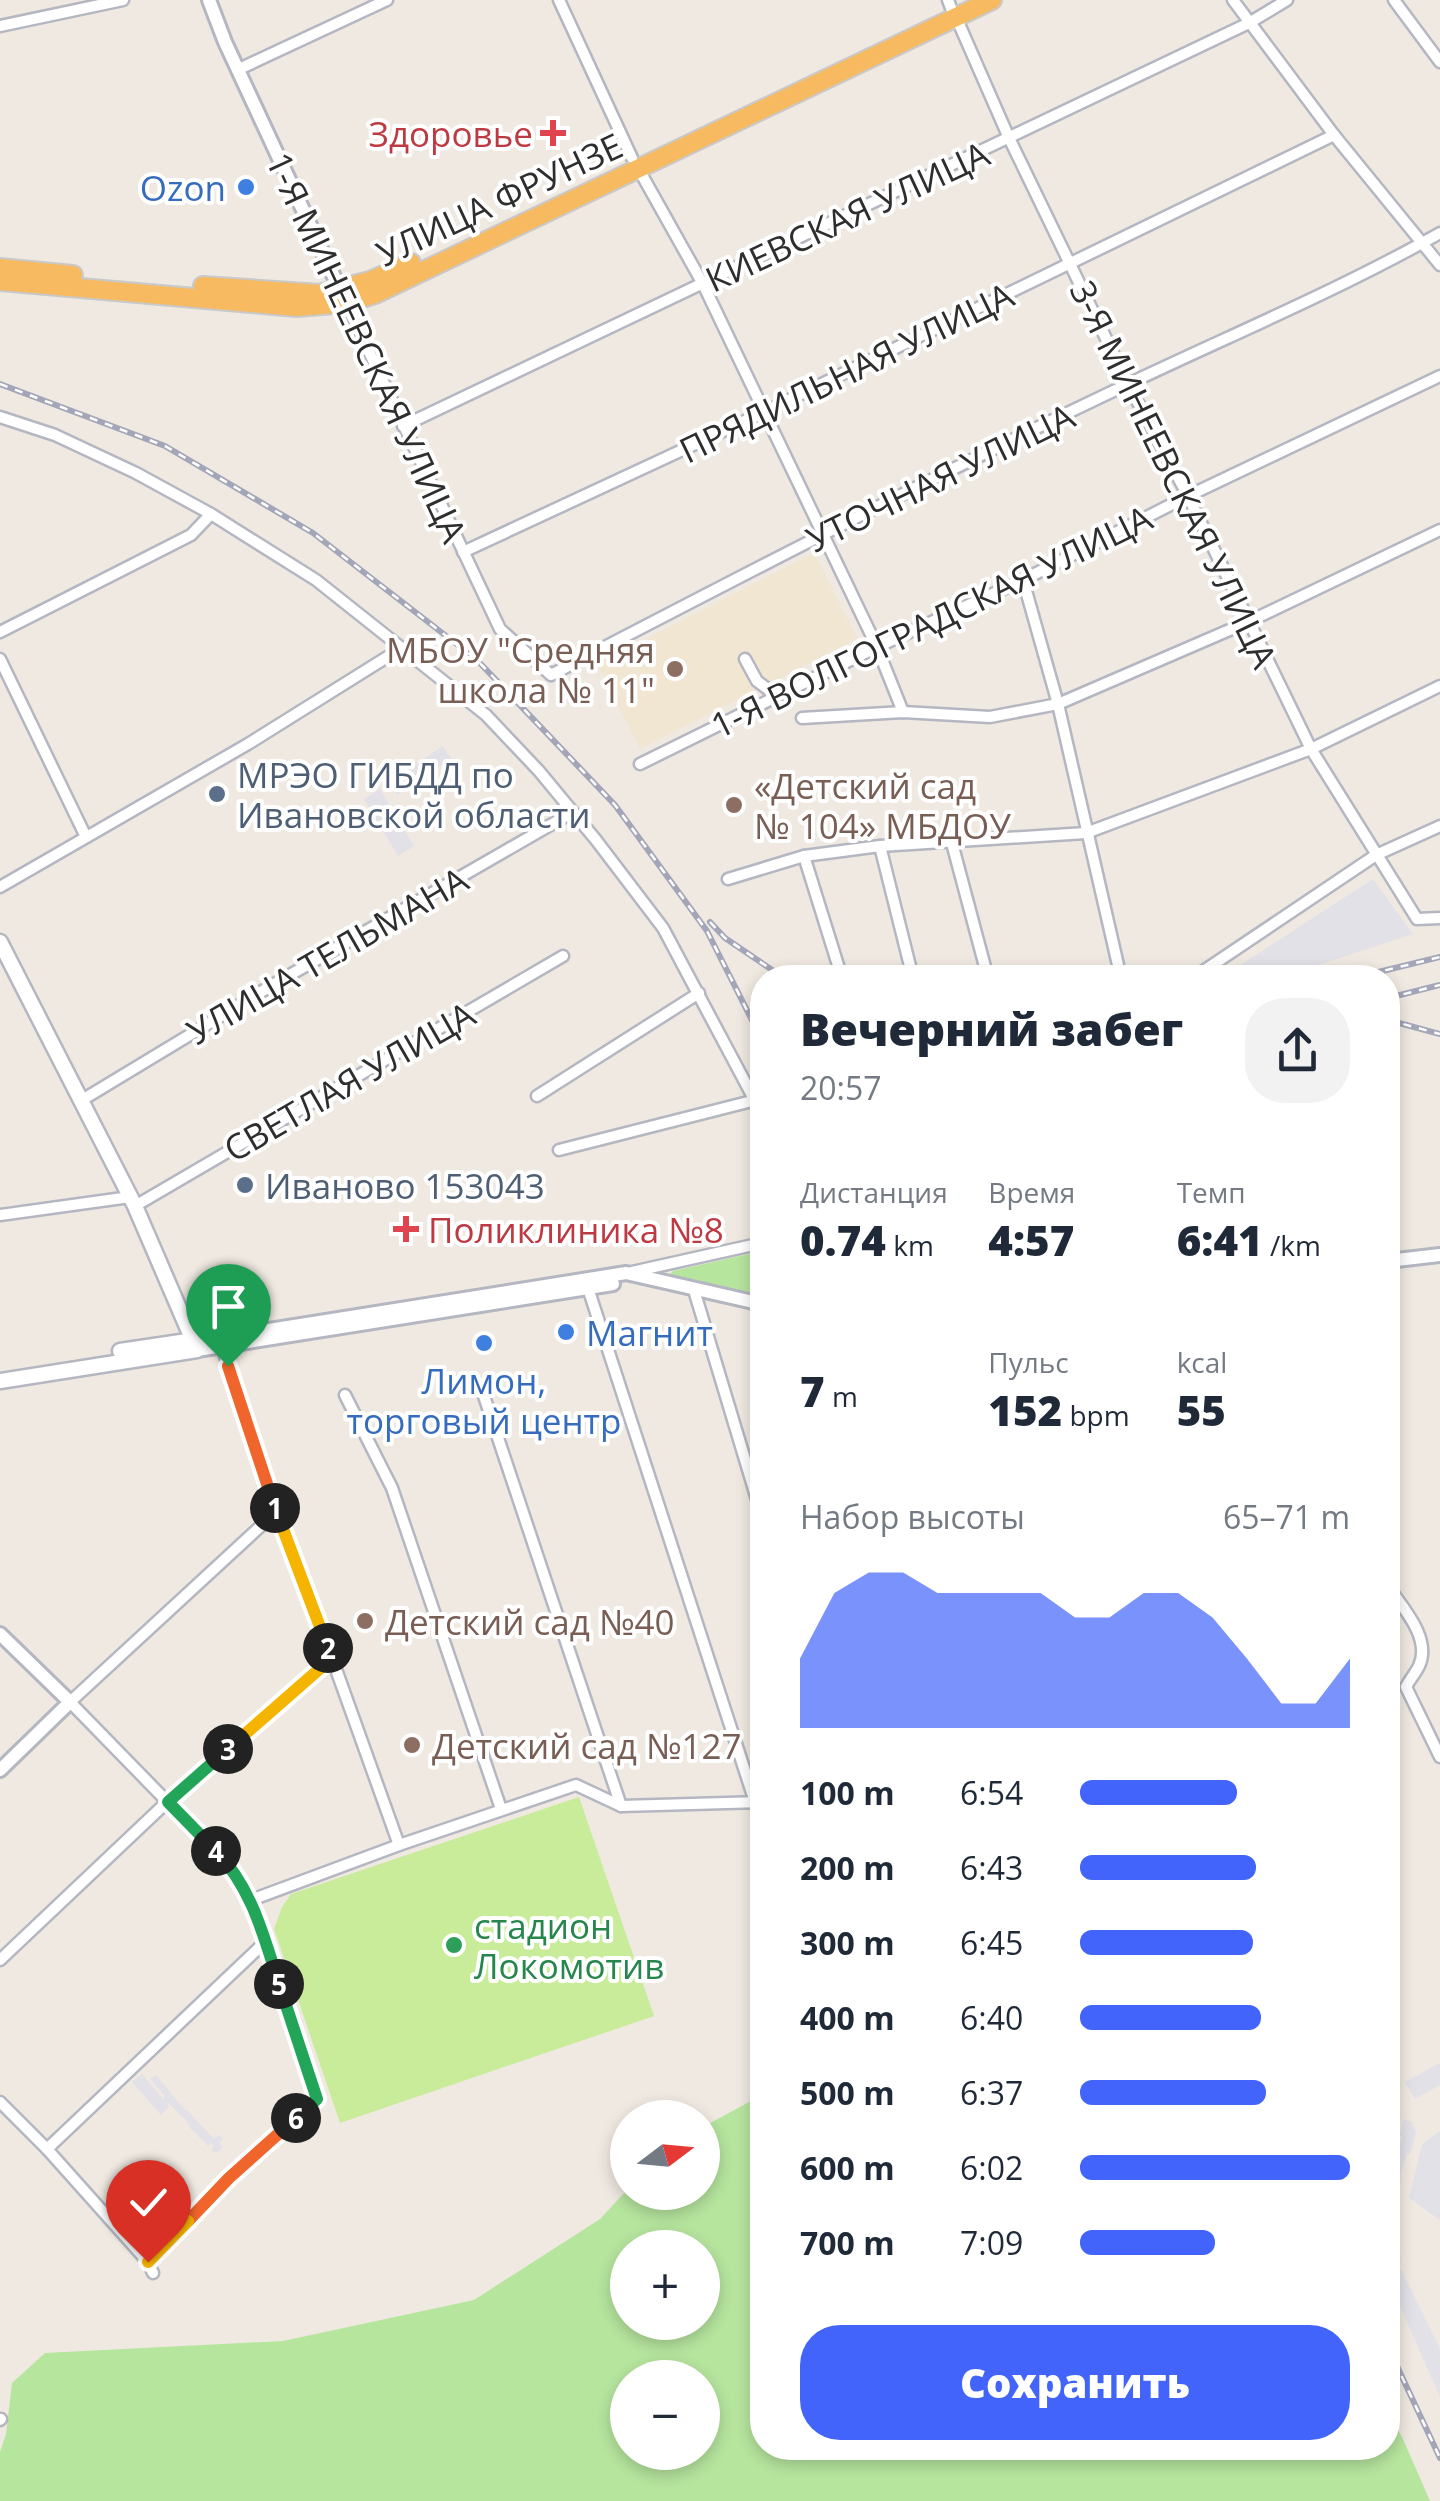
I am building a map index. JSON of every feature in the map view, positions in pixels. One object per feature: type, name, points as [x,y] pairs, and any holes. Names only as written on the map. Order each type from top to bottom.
[{"type":"highway","name":"УЛИЦА ФРУНЗЕ","points":[[0,281],[297,307],[375,294],[956,6],[992,0]]},
{"type":"highway","name":"УЛИЦА ФРУНЗЕ","points":[[0,268],[343,297]]},
{"type":"main road","points":[[0,942],[133,1201],[199,1345]]},
{"type":"main road","points":[[161,1262],[168,1270],[199,1345]]},
{"type":"main road","points":[[152,1346],[170,1336],[180,1307]]},
{"type":"main road","points":[[0,1371],[152,1346],[199,1345]]},
{"type":"main road","points":[[0,1381],[199,1345]]},
{"type":"street","points":[[0,26],[123,0]]},
{"type":"street","name":"1-Я МИНЕЕВСКАЯ УЛИЦА","points":[[209,0],[237,70],[500,629],[551,675]]},
{"type":"street","points":[[237,70],[387,0]]},
{"type":"street","points":[[559,0],[635,163],[703,284],[877,647],[903,712]]},
{"type":"street","points":[[1233,0],[1334,135],[1440,265]]},
{"type":"street","name":"КИЕВСКАЯ УЛИЦА","points":[[404,426],[1249,23],[1287,0]]},
{"type":"street","points":[[1394,0],[1440,62]]},
{"type":"street","name":"3-Я МИНЕЕВСКАЯ УЛИЦА","points":[[956,6],[1009,138],[1311,749],[1416,919],[1440,918]]},
{"type":"street","name":"ПРЯДИЛЬНАЯ УЛИЦА","points":[[463,552],[764,412],[1334,135]]},
{"type":"street","name":"УТОЧНАЯ УЛИЦА","points":[[551,675],[822,534],[1128,384],[1244,332],[1440,233]]},
{"type":"street","name":"1-Я ВОЛГОГРАДСКАЯ УЛИЦА","points":[[640,764],[1440,376]]},
{"type":"street","points":[[0,417],[55,435],[211,514],[316,580],[486,715],[539,771],[663,928],[750,1089]]},
{"type":"street","points":[[0,632],[192,536],[211,514]]},
{"type":"street","points":[[802,718],[903,712],[990,717],[1058,704],[1248,622],[1440,530]]},
{"type":"street","points":[[1023,580],[1058,704],[1118,965]]},
{"type":"street","points":[[0,888],[248,744],[400,650]]},
{"type":"street","points":[[0,660],[86,837]]},
{"type":"street","points":[[746,660],[757,680],[776,696]]},
{"type":"street","points":[[728,879],[804,856],[880,846],[1086,833],[1311,749],[1440,686]]},
{"type":"street","name":"УЛИЦА ТЕЛЬМАНА","points":[[82,1100],[268,987],[573,812]]},
{"type":"street","points":[[1212,965],[1376,856],[1440,826]]},
{"type":"street","points":[[952,842],[985,965]]},
{"type":"street","points":[[880,846],[909,965]]},
{"type":"street","points":[[804,856],[838,965]]},
{"type":"street","name":"СВЕТЛАЯ УЛИЦА","points":[[133,1201],[563,956]]},
{"type":"street","points":[[537,1096],[699,993]]},
{"type":"street","points":[[558,1150],[750,1102]]},
{"type":"street","points":[[0,1215],[133,1201]]},
{"type":"street","points":[[199,1345],[222,1347],[587,1284],[750,1247]]},
{"type":"street","points":[[1400,1260],[1440,1255]]},
{"type":"street","points":[[626,1273],[750,1302]]},
{"type":"street","points":[[199,1345],[587,1284],[660,1281]]},
{"type":"street","points":[[587,1284],[750,1775]]},
{"type":"street","points":[[694,1290],[750,1476]]},
{"type":"street","points":[[222,1347],[276,1512],[399,1845]]},
{"type":"street","points":[[483,1393],[621,1806]]},
{"type":"street","points":[[344,1395],[392,1488],[501,1809]]},
{"type":"street","points":[[0,1770],[276,1512]]},
{"type":"street","points":[[1400,1605],[1420,1636],[1422,1652],[1406,1687],[1440,1757]]},
{"type":"street","points":[[0,1634],[225,1861],[251,1900],[317,2099],[229,2178],[150,2267],[0,2102]]},
{"type":"street","points":[[0,1960],[168,1802],[332,1658]]},
{"type":"street","points":[[251,1900],[576,1784],[621,1806],[750,1802]]},
{"type":"street","points":[[47,2150],[266,1942]]},
{"type":"shaded area","points":[[814,553],[857,639],[640,749],[597,664]]},
{"type":"shaded area","points":[[443,746],[451,759],[397,795],[389,782]]},
{"type":"shaded area","points":[[380,789],[414,846],[398,856],[364,799]]},
{"type":"shaded area","points":[[1373,879],[1413,934],[1319,965],[1240,965]]},
{"type":"shaded area","points":[[1440,2063],[1440,2085],[1415,2099],[1405,2082]]},
{"type":"shaded area","points":[[142,2074],[163,2099],[165,2096],[150,2079],[156,2075],[214,2139],[219,2135],[223,2139],[219,2143],[223,2147],[216,2153],[212,2150],[214,2146],[208,2146],[167,2102],[169,2107],[161,2115],[132,2082]]},
{"type":"shaded area","points":[[1404,2119],[1412,2122],[1416,2133],[1400,2183],[1402,2137]]},
{"type":"shaded area","points":[[1440,2131],[1440,2220],[1409,2198],[1422,2144]]},
{"type":"shaded area","points":[[1400,2269],[1440,2349],[1440,2397],[1400,2306]]},
{"type":"green space","points":[[750,1254],[750,1294],[673,1278],[673,1271]]},
{"type":"green space","name":"стадион Локомотив","points":[[579,1797],[654,2016],[340,2123],[274,1929],[291,1894]]},
{"type":"green space","points":[[750,2102],[750,2460],[1400,2460],[1400,2434],[1430,2501],[0,2501],[0,2452],[12,2383],[45,2353],[283,2341],[474,2300],[600,2219],[610,2208],[720,2210],[720,2118]]},
{"type":"railway","points":[[0,384],[165,446],[313,533],[476,659],[615,805],[707,931],[750,1016]]},
{"type":"railway","points":[[710,922],[725,938],[765,965]]},
{"type":"railway","points":[[1400,967],[1440,957]]},
{"type":"railway","points":[[1400,995],[1440,985]]},
{"type":"railway","points":[[1400,1023],[1440,1034]]},
{"type":"railway","points":[[1400,2373],[1440,2458]]},
{"type":"place","name":"Здоровье","points":[[553,133]]},
{"type":"place","name":"Ozon","points":[[246,187]]},
{"type":"place","name":"МБОУ \"Средняя школа № 11\"","points":[[675,669]]},
{"type":"place","name":"МРЭО ГИБДД по Ивановской области","points":[[217,794]]},
{"type":"place","name":"«Детский сад № 104» МБДОУ","points":[[734,805]]},
{"type":"place","name":"Иваново 153043","points":[[245,1185]]},
{"type":"place","name":"Поликлиника №8","points":[[406,1229]]},
{"type":"place","name":"Магнит","points":[[566,1332]]},
{"type":"place","name":"Лимон, торговый центр","points":[[484,1343]]},
{"type":"place","name":"Детский сад №40","points":[[365,1621]]},
{"type":"place","name":"Детский сад №127","points":[[412,1745]]},
{"type":"place","name":"стадион Локомотив","points":[[454,1945]]},
{"type":"route","points":[[148,2262],[229,2178],[317,2099],[251,1900],[225,1861],[168,1802],[332,1658],[276,1512],[228,1366]]}]
